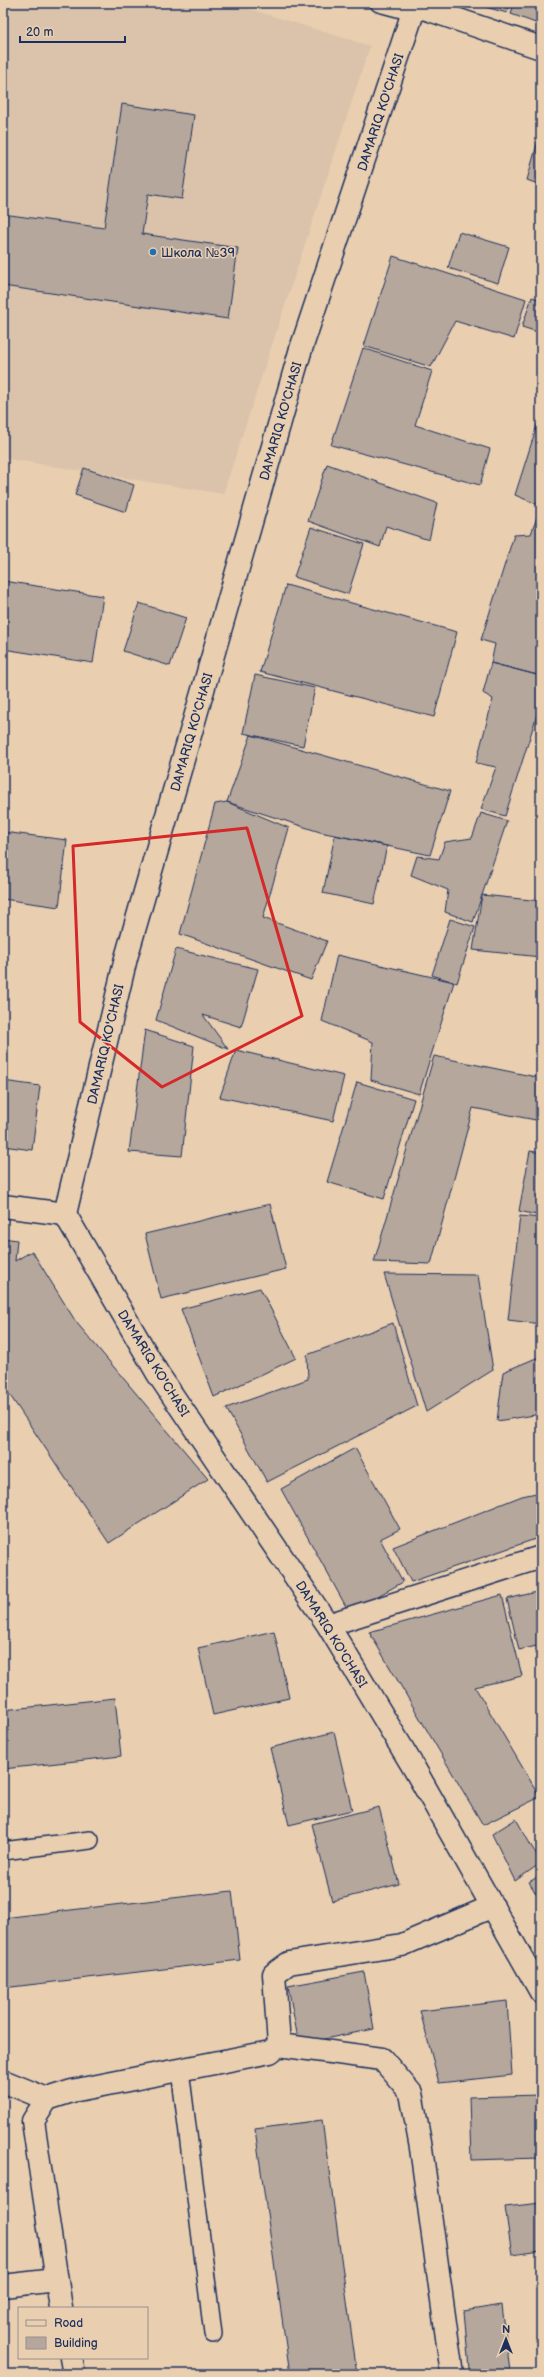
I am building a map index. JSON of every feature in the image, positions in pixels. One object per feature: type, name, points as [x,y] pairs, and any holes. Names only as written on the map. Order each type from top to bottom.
[{"type":"street","points":[[415,7],[541,48]]},
{"type":"street","name":"DAMARIQ KO'CHASI","points":[[415,7],[291,382],[126,958],[65,1214],[158,1374],[328,1625],[414,1768],[541,1992]]},
{"type":"street","points":[[3,1206],[65,1214]]},
{"type":"street","points":[[328,1625],[541,1557]]},
{"type":"street","points":[[279,2045],[274,1974],[289,1963],[402,1945],[492,1906]]},
{"type":"street","points":[[61,2307],[33,2121],[47,2099],[72,2091],[270,2052],[279,2045],[382,2059],[411,2093],[422,2148],[452,2374]]},
{"type":"street","points":[[3,2081],[47,2099]]},
{"type":"street","points":[[3,2286],[56,2280]]},
{"type":"street","points":[[71,2359],[74,2374]]},
{"type":"lane","points":[[379,3],[415,7]]},
{"type":"lane","points":[[3,1851],[90,1840]]},
{"type":"lane","points":[[180,2070],[213,2334]]},
{"type":"highlighted area","points":[[247,828],[302,1016],[162,1087],[80,1022],[73,846]]},
{"type":"shaded area","name":"Школа №39","points":[[3,3],[230,3],[370,46],[223,494],[3,458]]},
{"type":"building","points":[[471,3],[510,3],[507,13]]},
{"type":"building","points":[[514,3],[541,3],[541,25],[511,14]]},
{"type":"building","points":[[122,104],[194,115],[182,199],[148,194],[142,234],[238,248],[228,319],[3,286],[3,214],[104,228]]},
{"type":"building","points":[[541,130],[541,185],[527,180]]},
{"type":"building","points":[[459,232],[509,247],[498,283],[448,268]]},
{"type":"building","points":[[393,256],[526,299],[514,339],[455,321],[431,367],[364,346]]},
{"type":"building","points":[[541,263],[541,280],[536,278]]},
{"type":"building","points":[[532,297],[541,300],[541,333],[522,327]]},
{"type":"building","points":[[363,348],[432,371],[415,425],[490,449],[480,485],[331,445]]},
{"type":"building","points":[[541,413],[541,506],[515,495]]},
{"type":"building","points":[[327,464],[437,503],[429,540],[386,526],[380,547],[308,521]]},
{"type":"building","points":[[84,468],[134,485],[126,512],[75,495]]},
{"type":"building","points":[[541,506],[541,676],[491,663],[495,644],[481,640],[514,535],[531,534]]},
{"type":"building","points":[[311,527],[364,544],[348,594],[294,577]]},
{"type":"building","points":[[3,581],[103,596],[93,663],[3,649]]},
{"type":"building","points":[[286,585],[457,632],[434,717],[260,672]]},
{"type":"building","points":[[139,603],[186,618],[170,666],[123,651]]},
{"type":"building","points":[[491,663],[541,676],[541,702],[505,816],[481,809],[496,767],[476,763],[493,699],[483,693]]},
{"type":"building","points":[[255,675],[315,688],[303,746],[243,733]]},
{"type":"building","points":[[251,735],[450,791],[430,855],[320,832],[227,802]]},
{"type":"building","points":[[227,802],[289,828],[263,918],[327,941],[311,980],[180,934],[215,804]]},
{"type":"building","points":[[481,813],[507,821],[473,922],[445,912],[448,890],[411,875],[417,856],[439,859],[445,842],[472,838]]},
{"type":"building","points":[[3,832],[67,840],[59,907],[3,899]]},
{"type":"building","points":[[335,835],[387,846],[374,904],[323,893]]},
{"type":"building","points":[[482,895],[541,901],[541,957],[473,950]]},
{"type":"building","points":[[450,919],[475,927],[457,983],[432,975]]},
{"type":"building","points":[[176,949],[258,969],[241,1027],[203,1015],[228,1049],[156,1020]]},
{"type":"building","points":[[337,955],[454,982],[419,1094],[371,1080],[373,1042],[322,1021]]},
{"type":"building","points":[[145,1030],[194,1046],[182,1156],[129,1152]]},
{"type":"building","points":[[236,1050],[344,1076],[333,1121],[220,1097]]},
{"type":"building","points":[[434,1056],[541,1078],[541,1121],[473,1108],[431,1264],[374,1262]]},
{"type":"building","points":[[3,1081],[40,1086],[32,1150],[3,1146]]},
{"type":"building","points":[[357,1082],[414,1099],[384,1199],[327,1182]]},
{"type":"building","points":[[530,1151],[541,1153],[541,1216],[519,1211]]},
{"type":"building","points":[[270,1204],[286,1269],[161,1299],[145,1234]]},
{"type":"building","points":[[520,1216],[541,1218],[541,1324],[508,1320]]},
{"type":"building","points":[[3,1238],[17,1240],[15,1261],[32,1251],[76,1322],[208,1479],[109,1543],[3,1385]]},
{"type":"building","points":[[384,1274],[478,1275],[493,1370],[426,1412]]},
{"type":"building","points":[[260,1288],[296,1358],[214,1397],[181,1309]]},
{"type":"building","points":[[393,1323],[417,1406],[267,1482],[226,1408],[308,1379],[307,1355]]},
{"type":"building","points":[[541,1356],[541,1414],[497,1421],[503,1372]]},
{"type":"building","points":[[355,1448],[400,1529],[380,1539],[403,1582],[349,1612],[281,1489]]},
{"type":"building","points":[[541,1492],[541,1537],[411,1582],[393,1547],[522,1496]]},
{"type":"building","points":[[541,1591],[541,1645],[519,1650],[507,1599]]},
{"type":"building","points":[[502,1595],[522,1676],[475,1687],[540,1797],[483,1825],[369,1632]]},
{"type":"building","points":[[274,1631],[289,1698],[213,1715],[198,1648]]},
{"type":"building","points":[[115,1698],[121,1756],[3,1769],[3,1710]]},
{"type":"building","points":[[334,1732],[352,1810],[289,1825],[270,1748]]},
{"type":"building","points":[[379,1807],[399,1884],[332,1901],[312,1824]]},
{"type":"building","points":[[516,1819],[541,1863],[515,1881],[492,1834]]},
{"type":"building","points":[[541,1875],[541,1902],[529,1882]]},
{"type":"building","points":[[232,1891],[240,1960],[3,1988],[3,1918]]},
{"type":"building","points":[[364,1972],[374,2029],[299,2044],[288,1986]]},
{"type":"building","points":[[507,2001],[512,2075],[439,2083],[420,2011]]},
{"type":"building","points":[[540,2095],[541,2158],[471,2160],[469,2097]]},
{"type":"building","points":[[322,2120],[357,2374],[290,2374],[255,2129]]},
{"type":"building","points":[[541,2203],[541,2251],[512,2255],[505,2207]]},
{"type":"building","points":[[3,2209],[6,2231],[3,2231]]},
{"type":"building","points":[[502,2305],[510,2372],[469,2369],[464,2311]]},
{"type":"place","name":"Школа №39","points":[[153,252]]}]
